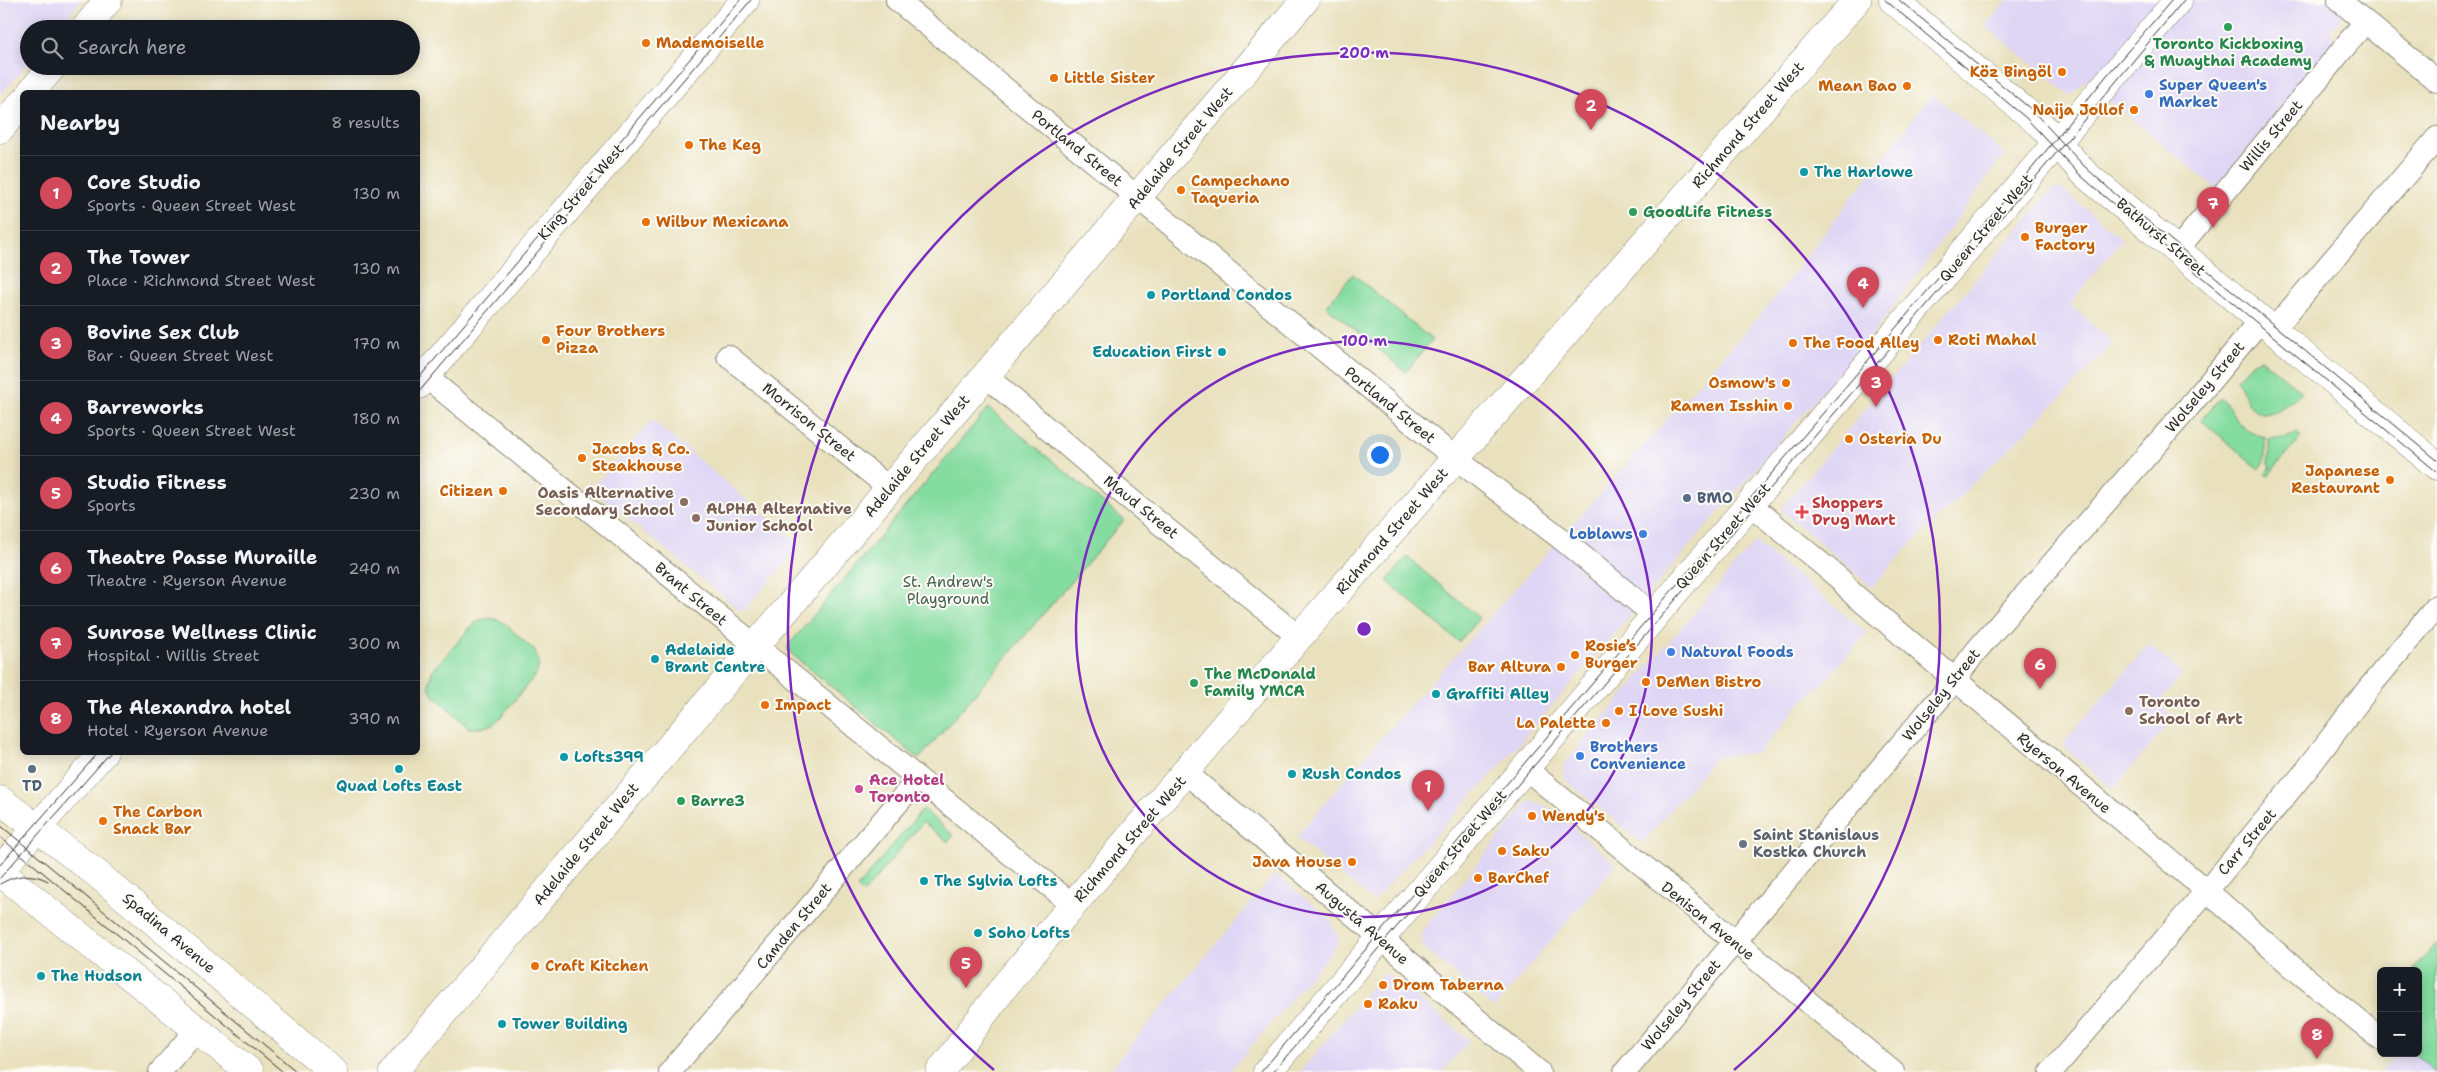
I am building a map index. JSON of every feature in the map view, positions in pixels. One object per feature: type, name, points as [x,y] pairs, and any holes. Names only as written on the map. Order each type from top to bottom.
[{"type":"main road","points":[[92,20],[108,0]]},
{"type":"main road","name":"King Street West","points":[[421,381],[745,0]]},
{"type":"main road","name":"Adelaide Street West","points":[[393,1072],[1305,0]]},
{"type":"main road","name":"Richmond Street West","points":[[940,1072],[1007,984],[1300,637],[1857,0]]},
{"type":"main road","name":"Bathurst Street","points":[[1893,0],[2040,124],[2085,174],[2437,466]]},
{"type":"main road","name":"Queen Street West","points":[[1267,1072],[2058,144],[2178,0]]},
{"type":"main road","points":[[33,90],[45,75]]},
{"type":"main road","points":[[0,129],[20,105]]},
{"type":"main road","points":[[101,755],[0,871],[250,1072]]},
{"type":"main road","name":"Spadina Avenue","points":[[0,800],[96,872],[334,1072]]},
{"type":"street","name":"Portland Street","points":[[897,0],[1455,458],[1559,537],[1655,616]]},
{"type":"street","points":[[2339,0],[2436,76]]},
{"type":"street","name":"Willis Street","points":[[2177,250],[2365,22]]},
{"type":"street","name":"Wolseley Street","points":[[1624,1072],[1954,681],[1976,651],[2182,415],[2267,325],[2437,138]]},
{"type":"street","name":"Morrison Street","points":[[728,356],[889,488]]},
{"type":"street","name":"Maud Street","points":[[986,375],[1120,491],[1300,637]]},
{"type":"street","name":"Brant Street","points":[[421,381],[755,646],[1073,905]]},
{"type":"street","name":"Ryerson Avenue","points":[[1751,505],[1842,580],[1852,593],[1954,681],[2377,1036]]},
{"type":"street","name":"Carr Street","points":[[2051,1072],[2206,892],[2308,768],[2368,689],[2437,606]]},
{"type":"street","name":"Denison Avenue","points":[[1525,768],[1893,1072]]},
{"type":"street","name":"Augusta Avenue","points":[[1186,773],[1539,1072]]},
{"type":"street","name":"Camden Street","points":[[670,1072],[918,779]]},
{"type":"street","points":[[160,1072],[196,1029]]},
{"type":"shaded area","points":[[0,0],[81,0],[64,20],[20,20],[20,73],[0,96]]},
{"type":"shaded area","points":[[2008,0],[2357,0],[2329,32],[2340,42],[2216,188],[2085,80],[2071,96],[1985,26]]},
{"type":"shaded area","points":[[1932,94],[2005,154],[1878,327],[1501,765],[1373,901],[1296,837],[1352,771],[1769,305]]},
{"type":"shaded area","points":[[2060,188],[2122,239],[2070,304],[2113,343],[2071,388],[1910,545],[1872,587],[1782,511],[1785,504],[2052,190]]},
{"type":"shaded area","name":"ALPHA Alternative Junior School","points":[[652,420],[801,546],[742,612],[592,489]]},
{"type":"shaded area","points":[[1755,542],[1867,633],[1826,680],[1796,708],[1759,753],[1716,757],[1642,843],[1565,779],[1563,765]]},
{"type":"shaded area","name":"Toronto School of Art","points":[[2148,645],[2183,674],[2158,704],[2174,718],[2113,789],[2062,745]]},
{"type":"shaded area","points":[[1533,801],[1551,809],[1616,864],[1494,1008],[1423,947],[1422,931],[1528,802]]},
{"type":"shaded area","points":[[1275,874],[1330,919],[1339,939],[1337,945],[1229,1072],[1108,1072]]},
{"type":"shaded area","points":[[1382,974],[1389,975],[1469,1040],[1442,1072],[1300,1072]]},
{"type":"shaded area","points":[[2394,1057],[2418,1057],[2435,1072],[2382,1072]]},
{"type":"green space","points":[[1353,274],[1432,340],[1406,372],[1326,306]]},
{"type":"green space","points":[[2261,359],[2302,392],[2280,409],[2263,413],[2256,411],[2249,404],[2237,379],[2253,362]]},
{"type":"green space","points":[[2221,397],[2242,426],[2255,434],[2265,437],[2265,462],[2259,469],[2201,420]]},
{"type":"green space","name":"St. Andrew's Playground","points":[[988,408],[1124,520],[919,759],[788,651],[788,646]]},
{"type":"green space","points":[[2297,433],[2301,437],[2268,476],[2265,474],[2271,467],[2269,465],[2269,438],[2286,438]]},
{"type":"green space","points":[[1407,557],[1479,618],[1459,642],[1387,581]]},
{"type":"green space","points":[[491,618],[503,622],[535,651],[539,662],[537,673],[493,724],[482,728],[469,728],[431,693],[429,684],[432,671],[472,626],[479,620]]},
{"type":"green space","points":[[923,809],[954,836],[948,842],[923,822],[864,893],[857,888]]},
{"type":"green space","points":[[2437,943],[2437,1072],[2418,1057],[2422,1057],[2422,967],[2416,967]]},
{"type":"tram line","points":[[420,377],[740,0]]},
{"type":"tram line","points":[[420,391],[751,0]]},
{"type":"tram line","points":[[1885,0],[2026,118],[2079,174],[2105,197],[2437,472]]},
{"type":"tram line","points":[[1899,0],[2032,110],[2084,166],[2114,193],[2437,460]]},
{"type":"tram line","points":[[1261,1072],[2033,167],[2108,74],[2172,0]]},
{"type":"tram line","points":[[1273,1072],[2069,138],[2184,0]]},
{"type":"tram line","points":[[0,865],[96,755]]},
{"type":"tram line","points":[[0,878],[108,755]]},
{"type":"tram line","points":[[0,825],[297,1072]]},
{"type":"tram line","points":[[0,837],[283,1072]]},
{"type":"tram line","points":[[0,884],[12,878],[24,876],[36,876],[48,881]]},
{"type":"place","name":"Toronto Kickboxing & Muaythai Academy","points":[[2228,27]]},
{"type":"place","name":"Mademoiselle","points":[[646,43]]},
{"type":"place","name":"Köz Bingöl","points":[[2062,72]]},
{"type":"place","name":"Little Sister","points":[[1054,78]]},
{"type":"place","name":"Mean Bao","points":[[1907,86]]},
{"type":"place","name":"Super Queen's Market","points":[[2149,94]]},
{"type":"place","name":"Naija Jollof","points":[[2134,110]]},
{"type":"place","name":"The Tower","points":[[1591,130]]},
{"type":"place","name":"The Keg","points":[[689,145]]},
{"type":"place","name":"The Harlowe","points":[[1804,172]]},
{"type":"place","name":"Campechano Taqueria","points":[[1181,190]]},
{"type":"place","name":"GoodLife Fitness","points":[[1633,212]]},
{"type":"place","name":"Wilbur Mexicana","points":[[646,222]]},
{"type":"place","name":"Sunrose Wellness Clinic","points":[[2213,228]]},
{"type":"place","name":"Burger Factory","points":[[2025,237]]},
{"type":"place","name":"Portland Condos","points":[[1151,295]]},
{"type":"place","name":"Barreworks","points":[[1863,308]]},
{"type":"place","name":"Four Brothers Pizza","points":[[546,340]]},
{"type":"place","name":"Roti Mahal","points":[[1938,340]]},
{"type":"place","name":"The Food Alley","points":[[1793,343]]},
{"type":"place","name":"Education First","points":[[1222,352]]},
{"type":"place","name":"Osmow's","points":[[1786,383]]},
{"type":"place","name":"Ramen Isshin","points":[[1788,406]]},
{"type":"place","name":"Bovine Sex Club","points":[[1876,407]]},
{"type":"place","name":"Osteria Du","points":[[1849,439]]},
{"type":"place","name":"Jacobs & Co. Steakhouse","points":[[582,458]]},
{"type":"place","name":"Japanese Restaurant","points":[[2390,480]]},
{"type":"place","name":"Citizen","points":[[503,491]]},
{"type":"place","name":"BMO","points":[[1687,498]]},
{"type":"place","name":"Oasis Alternative Secondary School","points":[[684,502]]},
{"type":"place","name":"Shoppers Drug Mart","points":[[1802,512]]},
{"type":"place","name":"ALPHA Alternative Junior School","points":[[696,518]]},
{"type":"place","name":"Loblaws","points":[[1643,534]]},
{"type":"place","name":"Natural Foods","points":[[1671,652]]},
{"type":"place","name":"Rosie’s Burger","points":[[1575,655]]},
{"type":"place","name":"Adelaide Brant Centre","points":[[655,659]]},
{"type":"place","name":"Bar Altura","points":[[1561,667]]},
{"type":"place","name":"DeMen Bistro","points":[[1646,682]]},
{"type":"place","name":"The McDonald Family YMCA","points":[[1194,683]]},
{"type":"place","name":"Theatre Passe Muraille","points":[[2040,689]]},
{"type":"place","name":"Graffiti Alley","points":[[1436,694]]},
{"type":"place","name":"Impact","points":[[765,705]]},
{"type":"place","name":"I Love Sushi","points":[[1619,711]]},
{"type":"place","name":"Toronto School of Art","points":[[2129,711]]},
{"type":"place","name":"La Palette","points":[[1606,723]]},
{"type":"place","name":"Brothers Convenience","points":[[1580,756]]},
{"type":"place","name":"Lofts399","points":[[564,757]]},
{"type":"place","name":"TD","points":[[32,769]]},
{"type":"place","name":"Quad Lofts East","points":[[399,769]]},
{"type":"place","name":"Rush Condos","points":[[1292,774]]},
{"type":"place","name":"Ace Hotel Toronto","points":[[859,789]]},
{"type":"place","name":"Barre3","points":[[681,801]]},
{"type":"place","name":"Core Studio","points":[[1428,811]]},
{"type":"place","name":"Wendy's","points":[[1532,816]]},
{"type":"place","name":"The Carbon Snack Bar","points":[[103,821]]},
{"type":"place","name":"Saint Stanislaus Kostka Church","points":[[1743,844]]},
{"type":"place","name":"Saku","points":[[1502,851]]},
{"type":"place","name":"Java House","points":[[1352,862]]},
{"type":"place","name":"BarChef","points":[[1478,878]]},
{"type":"place","name":"The Sylvia Lofts","points":[[924,881]]},
{"type":"place","name":"Soho Lofts","points":[[978,933]]},
{"type":"place","name":"Craft Kitchen","points":[[535,966]]},
{"type":"place","name":"The Hudson","points":[[41,976]]},
{"type":"place","name":"Drom Taberna","points":[[1383,985]]},
{"type":"place","name":"Studio Fitness","points":[[966,988]]},
{"type":"place","name":"Raku","points":[[1368,1004]]},
{"type":"place","name":"Tower Building","points":[[502,1024]]},
{"type":"place","name":"The Alexandra hotel","points":[[2317,1059]]}]
